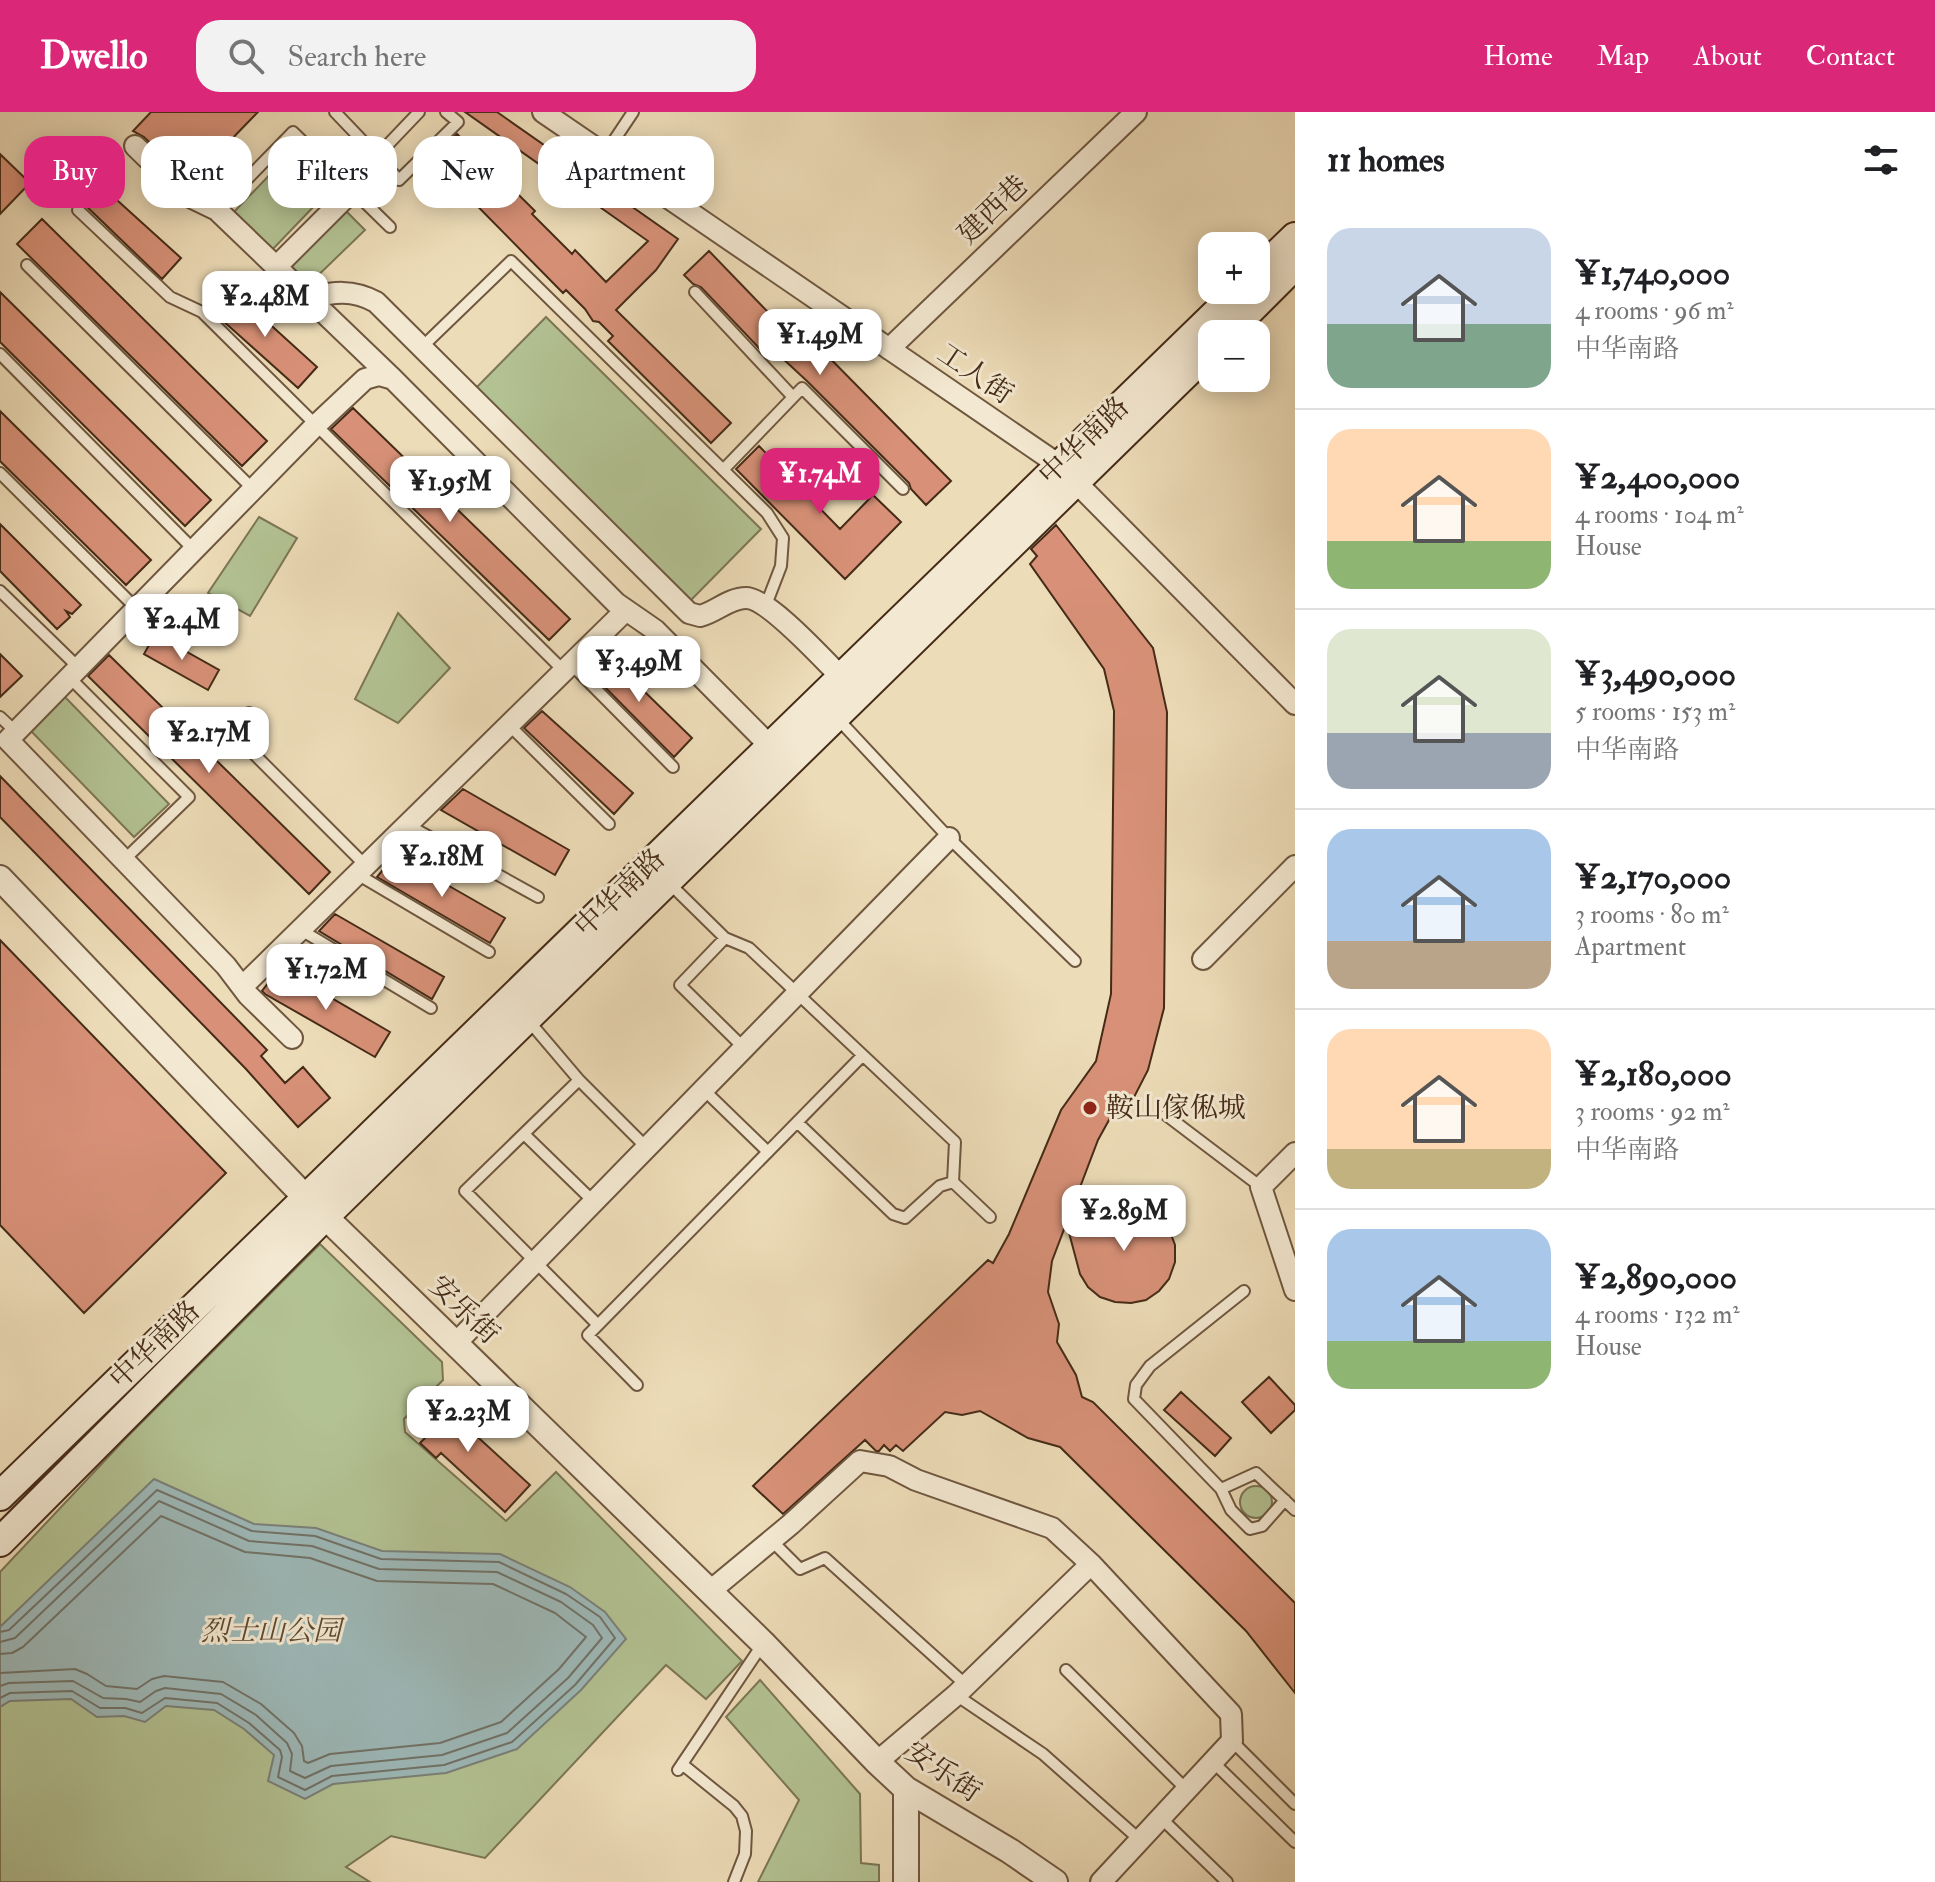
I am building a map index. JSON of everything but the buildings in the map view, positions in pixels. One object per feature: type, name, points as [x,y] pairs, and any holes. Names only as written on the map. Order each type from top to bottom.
[{"type":"main road","points":[[1270,261],[1295,237]]},
{"type":"main road","points":[[1240,320],[1295,265]]},
{"type":"main road","name":"中华南路","points":[[0,1496],[527,1019],[836,717],[1227,304]]},
{"type":"main road","name":"中华南路","points":[[0,1542],[316,1207],[770,746],[841,677],[1198,360]]},
{"type":"street","name":"工人街","points":[[543,112],[578,136]]},
{"type":"street","name":"建西巷","points":[[889,349],[1136,112]]},
{"type":"street","points":[[135,146],[184,194],[217,210],[626,610],[655,630],[770,746]]},
{"type":"street","points":[[276,267],[341,208]]},
{"type":"street","name":"工人街","points":[[684,208],[1068,474],[1295,704]]},
{"type":"street","points":[[308,298],[337,291],[360,294],[376,302],[689,613],[700,616],[710,614],[733,600],[749,598],[766,605],[841,677]]},
{"type":"street","points":[[362,349],[365,379]]},
{"type":"street","points":[[292,1038],[8,740],[7,724],[74,673],[255,491],[315,426],[365,379],[379,375],[393,379]]},
{"type":"street","points":[[242,987],[626,610]]},
{"type":"street","points":[[455,1344],[949,838]]},
{"type":"street","points":[[1203,959],[1295,866]]},
{"type":"street","name":"安乐街","points":[[1,881],[316,1207],[763,1643],[877,1762],[906,1789],[1010,1851],[1055,1882]]},
{"type":"street","points":[[1295,1153],[1261,1187],[1295,1290]]},
{"type":"street","points":[[709,1592],[860,1461],[889,1466],[916,1480],[1052,1528],[1091,1564],[1231,1714],[1232,1741],[1101,1882]]},
{"type":"street","points":[[877,1762],[961,1690],[1091,1564]]},
{"type":"street","points":[[906,1789],[906,1882]]},
{"type":"lane","points":[[335,112],[358,136]]},
{"type":"lane","points":[[396,136],[419,112]]},
{"type":"lane","points":[[397,178],[399,180],[458,122],[446,112]]},
{"type":"lane","points":[[617,136],[633,112]]},
{"type":"lane","points":[[217,210],[268,158]]},
{"type":"lane","points":[[372,208],[390,227]]},
{"type":"lane","points":[[78,210],[170,297],[202,312],[315,426],[673,767]]},
{"type":"lane","points":[[420,349],[511,261],[767,513],[783,538],[781,566],[766,605]]},
{"type":"lane","points":[[27,265],[255,491]]},
{"type":"lane","points":[[695,292],[793,397]]},
{"type":"lane","points":[[0,354],[195,551]]},
{"type":"lane","points":[[723,470],[802,388],[903,489]]},
{"type":"lane","points":[[0,473],[137,609]]},
{"type":"lane","points":[[0,591],[189,797],[124,860]]},
{"type":"lane","points":[[249,713],[249,749],[361,870],[489,952]]},
{"type":"lane","points":[[836,717],[949,838],[1075,961]]},
{"type":"lane","points":[[509,725],[609,824]]},
{"type":"lane","points":[[408,825],[538,897]]},
{"type":"lane","points":[[668,881],[725,938],[749,948],[955,1142],[953,1182],[990,1217]]},
{"type":"lane","points":[[301,930],[431,1008]]},
{"type":"lane","points":[[725,938],[680,985],[744,1048]]},
{"type":"lane","points":[[527,1019],[579,1080],[647,1148]]},
{"type":"lane","points":[[637,1385],[588,1335],[862,1056]]},
{"type":"lane","points":[[579,1080],[465,1191],[598,1325]]},
{"type":"lane","points":[[704,1090],[768,1152]]},
{"type":"lane","points":[[1166,1115],[1261,1187]]},
{"type":"lane","points":[[797,1122],[893,1214],[905,1218],[940,1186],[953,1182]]},
{"type":"lane","points":[[524,1134],[594,1202]]},
{"type":"lane","points":[[1244,1291],[1150,1366],[1136,1385],[1134,1399],[1221,1489],[1231,1510],[1250,1529],[1262,1526],[1285,1500]]},
{"type":"lane","points":[[1221,1489],[1256,1473],[1295,1510]]},
{"type":"lane","points":[[771,1540],[800,1569],[825,1558],[961,1690],[1043,1754],[1140,1840]]},
{"type":"lane","points":[[734,1882],[745,1854],[746,1831],[742,1816],[734,1806],[680,1767],[763,1643]]},
{"type":"lane","points":[[1066,1670],[1187,1790]]},
{"type":"lane","points":[[1232,1741],[1295,1804]]},
{"type":"lane","points":[[1213,1762],[1295,1842]]},
{"type":"lane","points":[[1161,1818],[1227,1882]]},
{"type":"green space","points":[[268,176],[268,208],[312,208],[271,251],[232,214],[238,208],[252,208],[252,193]]},
{"type":"green space","points":[[344,209],[365,230],[307,286],[287,266]]},
{"type":"green space","points":[[546,317],[761,529],[690,601],[475,389]]},
{"type":"green space","points":[[259,517],[297,538],[250,616],[208,593]]},
{"type":"green space","points":[[398,613],[450,668],[398,723],[355,699]]},
{"type":"green space","points":[[64,696],[169,804],[134,837],[30,730]]},
{"type":"green space","name":"烈士山公园","points":[[320,1244],[442,1362],[443,1380],[404,1419],[405,1432],[506,1521],[556,1472],[742,1661],[706,1699],[666,1665],[485,1858],[391,1836],[346,1867],[370,1882],[0,1882],[0,1572],[127,1437]]},
{"type":"green space","points":[[1256,1486],[1267,1491],[1272,1502],[1267,1513],[1256,1518],[1245,1513],[1240,1502],[1245,1491]]},
{"type":"green space","points":[[760,1680],[860,1794],[861,1863],[879,1865],[879,1882],[758,1882],[799,1800],[726,1717]]},
{"type":"water","points":[[154,1479],[254,1524],[316,1528],[382,1551],[500,1554],[570,1587],[605,1612],[626,1639],[581,1690],[517,1749],[446,1773],[333,1784],[305,1799],[268,1781],[274,1755],[244,1729],[214,1710],[166,1706],[145,1722],[124,1716],[97,1717],[71,1699],[10,1701],[0,1707],[0,1627]]},
{"type":"place","name":"鞍山傢俬城","points":[[1090,1108]]}]
